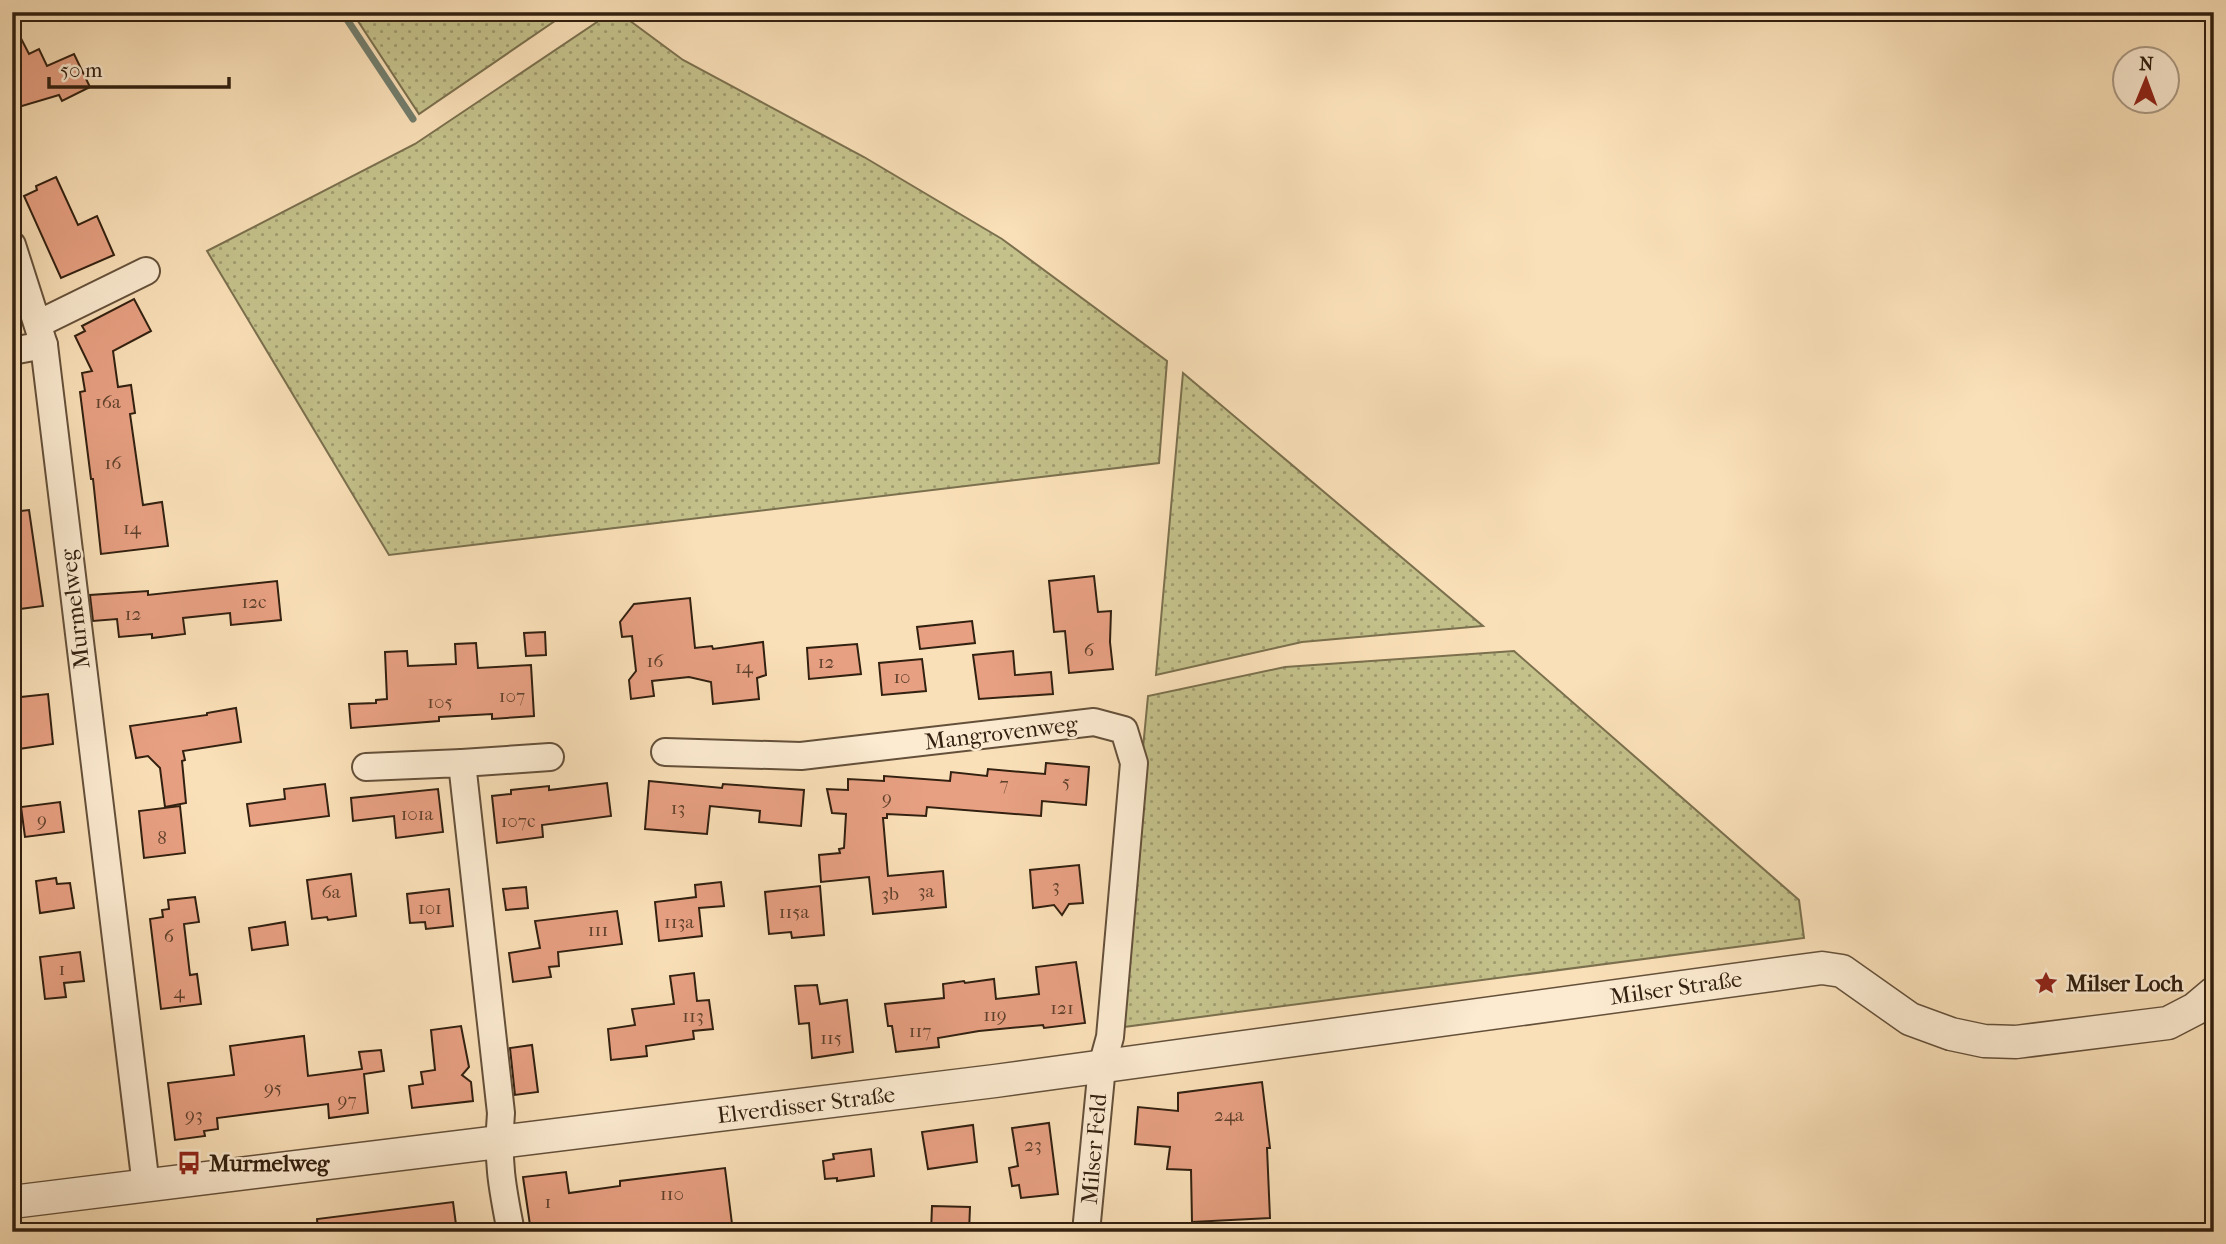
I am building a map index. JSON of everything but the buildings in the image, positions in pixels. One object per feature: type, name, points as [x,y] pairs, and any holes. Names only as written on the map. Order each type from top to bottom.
[{"type":"street","name":"Murmelweg","points":[[12,245],[41,335],[146,1186]]},
{"type":"street","points":[[12,351],[146,271]]},
{"type":"street","name":"Mangrovenweg","points":[[665,752],[801,756],[1094,722],[1124,730],[1134,763],[1108,1066]]},
{"type":"street","points":[[366,767],[550,757]]},
{"type":"street","points":[[462,763],[501,1113],[499,1174],[511,1232]]},
{"type":"street","name":"Milser Straße","points":[[1108,1066],[1822,968],[1842,971],[1910,1018],[1951,1034],[1984,1041],[2016,1042],[2168,1023],[2195,1009],[2214,993]]},
{"type":"street","name":"Elverdisser Straße","points":[[12,1202],[498,1144],[1108,1066]]},
{"type":"street","name":"Milser Feld","points":[[1086,1232],[1108,1066]]},
{"type":"shaded area","points":[[352,12],[568,12],[419,114]]},
{"type":"shaded area","points":[[612,12],[618,12],[683,60],[864,157],[1002,239],[1167,361],[1159,463],[389,555],[207,251],[415,144]]},
{"type":"shaded area","points":[[1183,373],[1483,626],[1302,642],[1156,675]]},
{"type":"shaded area","points":[[1514,651],[1799,900],[1804,938],[1116,1028],[1148,696],[1285,667]]},
{"type":"waterway","points":[[342,12],[413,119]]},
{"type":"place","name":"Milser Loch","points":[[2046,983]]},
{"type":"place","name":"Murmelweg","points":[[189,1163]]}]
